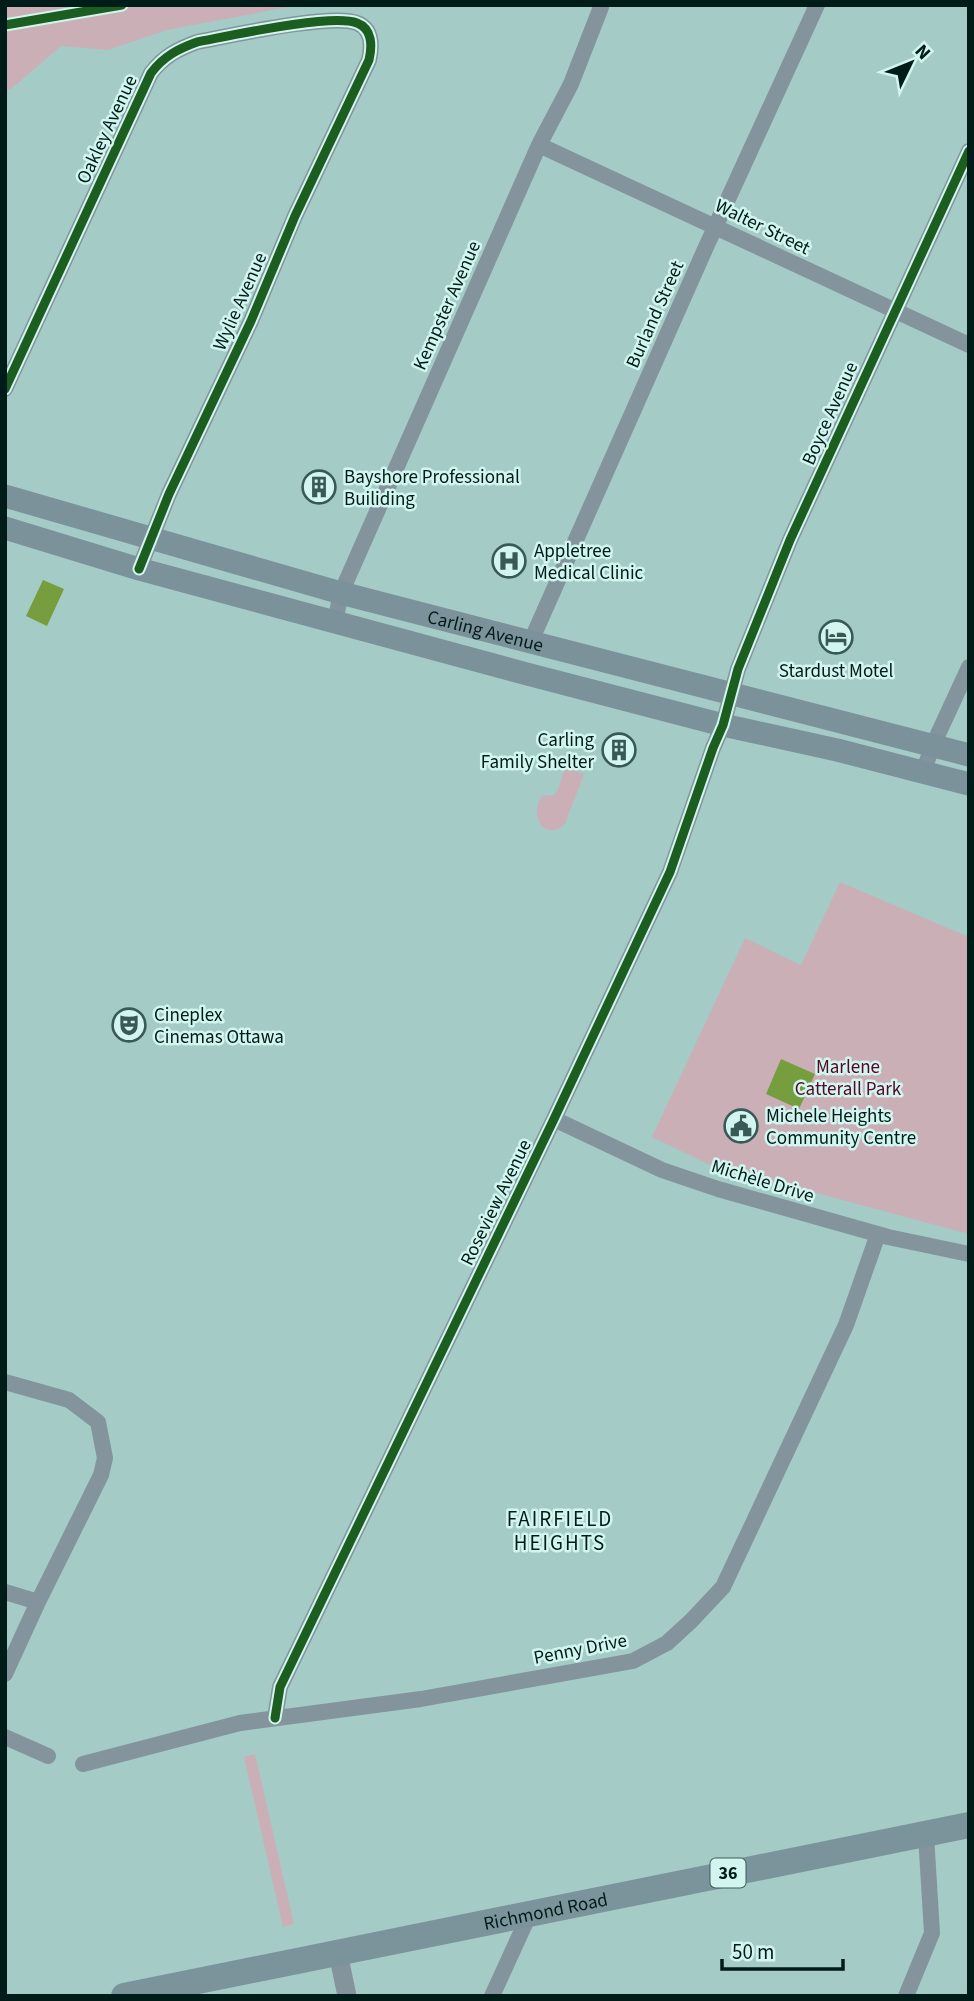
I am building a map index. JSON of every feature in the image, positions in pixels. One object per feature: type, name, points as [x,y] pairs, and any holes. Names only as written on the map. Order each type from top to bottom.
[{"type":"main road","name":"Carling Avenue","points":[[5,496],[341,593],[969,755]]},
{"type":"main road","name":"Carling Avenue","points":[[5,528],[139,569],[335,622],[723,725],[837,750],[969,784]]},
{"type":"main road","name":"Richmond Road","points":[[124,1996],[969,1825]]},
{"type":"street","name":"Burland Street","points":[[531,641],[817,5]]},
{"type":"street","name":"Kempster Avenue","points":[[335,622],[341,593],[539,145],[571,84],[601,7]]},
{"type":"street","name":"Oakley Avenue","points":[[5,389],[151,73],[161,60],[179,48],[197,42],[323,21],[345,20],[359,24],[368,31],[372,48]]},
{"type":"street","name":"Wylie Avenue","points":[[139,569],[169,494],[251,321],[295,216],[369,60],[372,48]]},
{"type":"street","name":"Walter Street","points":[[539,145],[969,345]]},
{"type":"street","name":"Boyce Avenue","points":[[731,693],[738,669],[790,540],[969,151]]},
{"type":"street","points":[[923,772],[969,667]]},
{"type":"street","name":"Roseview Avenue","points":[[275,1718],[280,1687],[670,872],[723,725],[731,693]]},
{"type":"street","name":"Michèle Drive","points":[[554,1119],[662,1170],[741,1196],[878,1234],[969,1254]]},
{"type":"street","name":"Penny Drive","points":[[83,1764],[240,1723],[421,1699],[633,1661],[667,1643],[723,1587],[846,1325],[878,1234]]},
{"type":"street","points":[[5,1382],[68,1400],[98,1422],[105,1458],[101,1475],[5,1674]]},
{"type":"street","points":[[5,1592],[38,1602]]},
{"type":"street","points":[[5,1737],[48,1756]]},
{"type":"street","points":[[906,1996],[932,1933],[926,1835]]},
{"type":"street","points":[[492,1996],[530,1913]]},
{"type":"street","points":[[338,1954],[347,1996]]},
{"type":"green space","points":[[5,5],[299,5],[167,30],[108,50],[61,46],[11,89],[5,90]]},
{"type":"green space","points":[[567,768],[584,774],[565,824],[556,830],[549,830],[540,824],[537,807],[542,796],[554,795]]},
{"type":"green space","name":"Marlene Catterall Park","points":[[840,882],[969,937],[969,1234],[708,1164],[652,1137],[745,938],[801,965]]},
{"type":"green space","points":[[255,1754],[294,1924],[283,1927],[244,1757]]},
{"type":"shaded area","points":[[43,580],[64,589],[47,626],[26,616]]},
{"type":"shaded area","points":[[781,1059],[815,1074],[799,1109],[766,1094]]},
{"type":"cycle path","points":[[5,25],[122,5]]},
{"type":"cycle path","points":[[5,389],[151,73],[161,62],[178,50],[197,42],[280,26],[344,21],[357,23],[366,29],[371,44],[369,60],[169,494],[139,569]]},
{"type":"cycle path","points":[[275,1718],[280,1687],[670,872],[723,725],[738,669],[790,540],[969,151]]},
{"type":"place","name":"Bayshore Professional Builiding","points":[[319,487]]},
{"type":"place","name":"Appletree Medical Clinic","points":[[509,561]]},
{"type":"place","name":"Stardust Motel","points":[[836,637]]},
{"type":"place","name":"Carling Family Shelter","points":[[619,750]]},
{"type":"place","name":"Cineplex Cinemas Ottawa","points":[[129,1025]]},
{"type":"place","name":"Michele Heights Community Centre","points":[[741,1126]]},
{"type":"district","name":"FAIRFIELD HEIGHTS","points":[[560,1531]]}]
